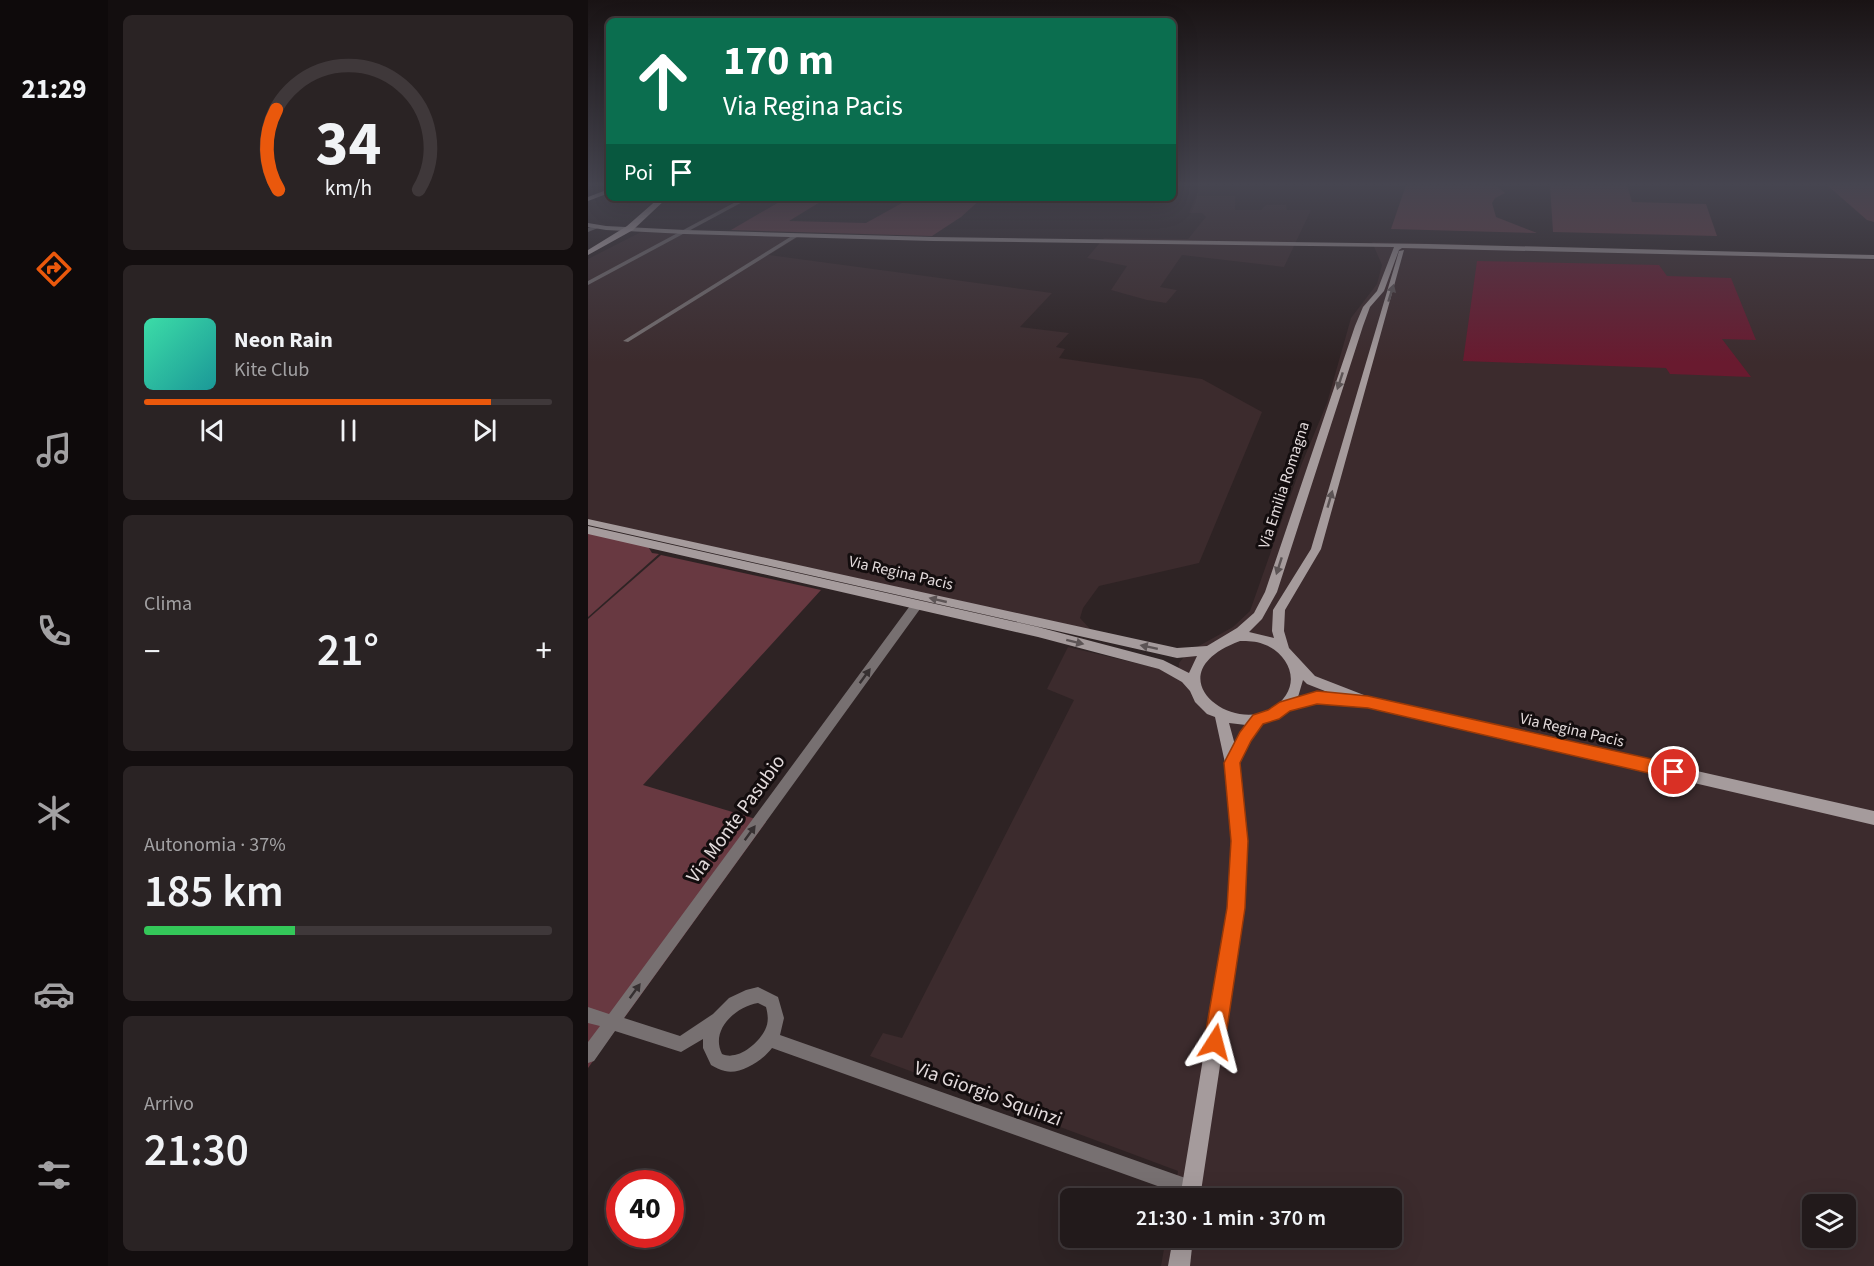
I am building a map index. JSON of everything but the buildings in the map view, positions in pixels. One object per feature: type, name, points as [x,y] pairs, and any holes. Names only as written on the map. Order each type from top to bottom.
[{"type":"main road","points":[[588,253],[602,244]]},
{"type":"street","points":[[588,283],[662,244]]},
{"type":"street","points":[[626,341],[782,244]]},
{"type":"street","points":[[1313,244],[1369,248],[1381,254],[1389,268]]},
{"type":"street","points":[[1316,244],[1874,257]]},
{"type":"street","points":[[1206,650],[1195,667],[1195,687],[1200,698],[1221,716],[1239,720],[1258,720],[1273,715],[1286,706],[1294,696],[1298,683],[1297,671],[1278,630],[1279,610],[1316,549],[1401,260],[1400,246]]},
{"type":"street","name":"Via Emilia Romagna","points":[[1206,650],[1243,631],[1258,618],[1270,592],[1359,326],[1367,307],[1380,291],[1396,249],[1400,246]]},
{"type":"street","points":[[1401,260],[1414,248],[1467,249],[1471,247]]},
{"type":"street","points":[[1359,326],[1370,323],[1381,326]]},
{"type":"street","name":"Via Regina Pacis","points":[[588,522],[1177,653],[1206,650]]},
{"type":"street","name":"Via Regina Pacis","points":[[588,530],[1038,632],[1163,664],[1186,678],[1195,687]]},
{"type":"street","name":"Via Monte Pasubio","points":[[588,1055],[916,606]]},
{"type":"street","name":"Via Emilia Romagna","points":[[1224,640],[1239,636],[1255,637],[1270,641],[1288,654]]},
{"type":"street","name":"Via Regina Pacis","points":[[1288,654],[1311,680],[1368,702],[1874,818]]},
{"type":"street","name":"Via Regina Pacis","points":[[1286,706],[1317,698],[1368,702]]},
{"type":"street","points":[[1191,1188],[1236,908],[1239,841],[1232,763],[1221,716]]},
{"type":"street","points":[[1232,763],[1246,736],[1258,720]]},
{"type":"street","points":[[588,1015],[681,1044],[718,1020],[738,1001],[749,996],[767,997],[773,1002],[777,1018],[770,1039],[750,1059],[727,1065],[717,1061],[712,1054],[710,1044],[712,1032],[718,1020]]},
{"type":"street","name":"Via Giorgio Squinzi","points":[[770,1039],[1174,1188]]},
{"type":"street","points":[[1179,1266],[1182,1248]]},
{"type":"shaded area","points":[[617,244],[787,244],[769,255],[1052,293],[1020,327],[1069,333],[1056,347],[1065,349],[1059,358],[1202,379],[1262,412],[1199,563],[1099,586],[1083,608],[1080,618],[1091,630],[588,520],[588,259]]},
{"type":"shaded area","points":[[1099,244],[1295,244],[1284,267],[1182,255],[1160,287],[1177,290],[1166,303],[1111,290],[1127,266],[1087,258]]},
{"type":"shaded area","points":[[1373,244],[1817,254],[1820,258],[1874,260],[1874,1266],[1161,1266],[1164,1248],[1402,1248],[1402,1188],[1175,1188],[1178,1171],[870,1056],[883,1033],[902,1038],[1074,700],[1047,689],[1068,647],[1178,673],[1179,663],[1188,652],[1233,627],[1250,611],[1302,463],[1327,403],[1351,318],[1377,284],[1382,265]]},
{"type":"shaded area","points":[[588,528],[644,540],[652,553],[659,554],[588,617]]},
{"type":"shaded area","points":[[661,555],[821,590],[643,785],[766,822],[588,1068],[588,619]]},
{"type":"route","points":[[1215,1042],[1236,908],[1239,841],[1232,763],[1246,736],[1258,720],[1303,700],[1317,698],[1368,702],[1674,772]]}]
